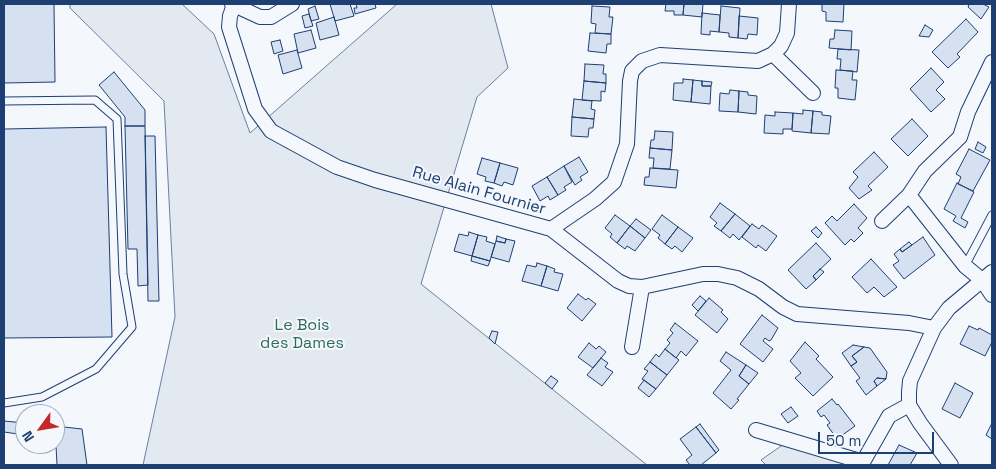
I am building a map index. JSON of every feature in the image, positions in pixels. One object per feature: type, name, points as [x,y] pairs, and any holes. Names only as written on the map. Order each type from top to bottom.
[{"type":"street","points":[[233,5],[260,17],[271,17],[292,4]]},
{"type":"street","points":[[789,4],[788,33],[781,46],[773,54],[813,93]]},
{"type":"street","name":"Rue Alain Fournier","points":[[233,5],[229,27],[255,109],[271,131],[336,167],[375,180],[551,229],[595,199],[614,182],[627,144],[632,72],[642,61],[660,55],[758,61],[773,54]]},
{"type":"street","points":[[882,221],[909,195],[925,171],[960,138],[968,112],[992,62]]},
{"type":"street","points":[[909,195],[964,266],[987,276]]},
{"type":"street","points":[[551,229],[618,281],[629,286],[642,287],[703,274],[718,274],[737,278],[759,289],[783,308],[797,314],[909,323],[934,328]]},
{"type":"street","points":[[987,276],[992,295]]},
{"type":"street","points":[[951,465],[920,424],[909,405],[908,392],[910,381],[934,328],[948,308],[987,276]]},
{"type":"street","points":[[632,347],[642,287]]},
{"type":"street","points":[[756,430],[863,462],[889,416],[909,405]]},
{"type":"lane","points":[[4,102],[96,100],[117,119],[123,274],[132,327],[96,369],[42,397],[4,403]]},
{"type":"lane","points":[[964,266],[992,215]]},
{"type":"green space","name":"Le Bois des Dames","points":[[70,4],[182,4],[214,34],[250,133],[397,4],[491,4],[508,68],[477,97],[421,284],[647,465],[143,465],[175,317],[164,101],[70,8]]},
{"type":"green space","points":[[784,444],[855,465],[766,465],[761,460]]},
{"type":"building","points":[[4,4],[54,4],[55,82],[4,83]]},
{"type":"building","points":[[330,4],[350,4],[354,16],[335,21]]},
{"type":"building","points":[[356,4],[375,4],[376,8],[355,14],[354,8],[357,8]]},
{"type":"building","points":[[666,4],[684,4],[683,15],[674,15],[674,11],[665,11]]},
{"type":"building","points":[[684,4],[703,4],[702,17],[683,15]]},
{"type":"building","points":[[822,4],[844,4],[843,22],[826,21],[826,12],[822,11]]},
{"type":"building","points":[[969,4],[983,4],[989,7],[981,19],[968,7]]},
{"type":"building","points":[[315,6],[319,19],[311,21],[308,9]]},
{"type":"building","points":[[592,6],[610,7],[609,17],[613,17],[611,34],[595,33],[596,24],[591,23]]},
{"type":"building","points":[[721,6],[740,8],[738,38],[729,37],[729,33],[719,32]]},
{"type":"building","points":[[702,13],[720,15],[719,32],[710,31],[710,35],[701,34]]},
{"type":"building","points":[[309,14],[313,26],[305,28],[302,16]]},
{"type":"building","points":[[739,16],[758,18],[757,35],[748,34],[747,39],[738,38]]},
{"type":"building","points":[[334,17],[339,35],[320,40],[316,23]]},
{"type":"building","points":[[966,19],[978,32],[957,54],[960,57],[948,68],[932,52]]},
{"type":"building","points":[[925,25],[933,30],[929,37],[919,36]]},
{"type":"building","points":[[311,30],[316,48],[298,53],[294,34]]},
{"type":"building","points":[[835,30],[852,31],[851,50],[829,48],[830,39],[834,39]]},
{"type":"building","points":[[590,33],[611,34],[611,44],[607,44],[606,53],[588,51]]},
{"type":"building","points":[[280,40],[283,51],[274,54],[271,42]]},
{"type":"building","points":[[838,49],[859,50],[857,72],[840,70],[841,59],[837,59]]},
{"type":"building","points":[[297,50],[302,68],[283,74],[278,55]]},
{"type":"building","points":[[585,64],[604,65],[603,74],[606,74],[606,83],[584,81]]},
{"type":"building","points":[[931,68],[944,82],[936,90],[945,99],[931,112],[910,89]]},
{"type":"building","points":[[836,70],[853,71],[852,80],[857,80],[855,100],[838,98],[838,88],[835,88]]},
{"type":"building","points":[[114,72],[145,110],[145,126],[125,126],[125,117],[99,85]]},
{"type":"building","points":[[683,79],[693,80],[691,102],[673,100],[674,83],[683,83]]},
{"type":"building","points":[[693,80],[702,81],[702,86],[711,86],[710,104],[691,102]]},
{"type":"building","points":[[584,81],[606,83],[605,92],[601,91],[601,101],[582,100]]},
{"type":"building","points":[[702,81],[712,82],[711,86],[702,86]]},
{"type":"building","points":[[730,90],[739,91],[738,112],[719,111],[720,93],[729,94]]},
{"type":"building","points":[[739,91],[757,96],[756,114],[738,112]]},
{"type":"building","points":[[574,99],[592,101],[591,109],[595,110],[594,119],[572,117]]},
{"type":"building","points":[[803,110],[813,111],[811,133],[792,131],[793,113],[803,114]]},
{"type":"building","points":[[813,111],[831,116],[829,134],[811,133]]},
{"type":"building","points":[[775,112],[793,113],[792,129],[783,129],[783,134],[764,133],[765,115],[775,116]]},
{"type":"building","points":[[572,117],[594,119],[593,128],[589,128],[588,137],[571,136]]},
{"type":"building","points":[[912,119],[928,136],[908,156],[891,139]]},
{"type":"building","points":[[125,126],[145,126],[148,285],[138,286],[137,249],[128,249]]},
{"type":"building","points":[[106,127],[112,337],[4,338],[4,129]]},
{"type":"building","points":[[655,131],[673,132],[672,150],[650,148],[651,140],[654,140]]},
{"type":"building","points":[[145,136],[155,136],[159,301],[148,301]]},
{"type":"building","points":[[978,142],[986,147],[983,153],[975,149]]},
{"type":"building","points":[[650,148],[672,150],[670,169],[653,168],[654,158],[649,158]]},
{"type":"building","points":[[969,149],[990,160],[973,191],[958,184],[961,177],[956,174]]},
{"type":"building","points":[[874,152],[888,167],[868,186],[872,190],[859,199],[849,188],[858,177],[853,172]]},
{"type":"building","points":[[579,157],[588,172],[580,177],[582,180],[575,185],[564,166]]},
{"type":"building","points":[[482,158],[500,163],[494,183],[485,181],[486,177],[477,174]]},
{"type":"building","points":[[500,163],[518,168],[513,185],[504,182],[502,186],[494,183]]},
{"type":"building","points":[[564,166],[572,182],[564,187],[566,190],[558,195],[547,177]]},
{"type":"building","points":[[650,168],[678,170],[676,188],[644,185],[645,177],[649,177]]},
{"type":"building","points":[[547,177],[558,195],[550,200],[548,196],[540,201],[532,186]]},
{"type":"building","points":[[957,183],[974,192],[961,218],[968,222],[965,228],[953,221],[956,216],[944,209]]},
{"type":"building","points":[[720,203],[735,214],[721,231],[714,226],[717,223],[710,217]]},
{"type":"building","points":[[854,204],[867,218],[858,228],[863,233],[854,242],[851,239],[845,245],[825,223],[832,216],[837,221]]},
{"type":"building","points":[[735,214],[750,226],[739,240],[733,234],[730,238],[721,231]]},
{"type":"building","points":[[615,215],[630,226],[617,243],[610,237],[612,234],[605,228]]},
{"type":"building","points":[[662,215],[678,227],[665,244],[658,238],[660,235],[652,229]]},
{"type":"building","points":[[636,219],[651,230],[645,238],[630,226]]},
{"type":"building","points":[[752,224],[759,229],[762,225],[777,236],[766,251],[758,245],[756,248],[742,237]]},
{"type":"building","points":[[630,226],[645,238],[635,251],[627,246],[625,249],[617,243]]},
{"type":"building","points":[[678,227],[693,238],[682,252],[675,246],[672,249],[665,244]]},
{"type":"building","points":[[816,227],[822,233],[818,238],[811,231]]},
{"type":"building","points":[[469,232],[478,235],[472,256],[454,251],[459,234],[468,236]]},
{"type":"building","points":[[478,235],[487,237],[486,241],[495,244],[490,261],[472,256]]},
{"type":"building","points":[[497,236],[506,239],[505,243],[496,241]]},
{"type":"building","points":[[923,237],[935,255],[904,279],[893,265],[899,261],[894,254],[900,249],[902,252]]},
{"type":"building","points":[[506,239],[515,241],[509,262],[491,257],[496,241],[505,243]]},
{"type":"building","points":[[909,242],[912,245],[902,252],[900,249]]},
{"type":"building","points":[[816,243],[831,259],[813,276],[816,280],[806,289],[788,270]]},
{"type":"building","points":[[472,256],[490,261],[488,266],[471,261]]},
{"type":"building","points":[[871,259],[897,287],[884,297],[874,287],[867,293],[852,277]]},
{"type":"building","points":[[537,263],[547,266],[541,286],[522,281],[527,265],[536,267]]},
{"type":"building","points":[[547,266],[555,269],[554,272],[563,274],[558,291],[541,286]]},
{"type":"building","points":[[820,269],[824,272],[816,280],[813,276]]},
{"type":"building","points":[[578,294],[596,304],[582,321],[567,308]]},
{"type":"building","points":[[700,296],[706,301],[698,311],[692,305]]},
{"type":"building","points":[[709,298],[723,310],[721,312],[728,319],[717,333],[695,315]]},
{"type":"building","points":[[762,315],[778,328],[771,340],[769,341],[765,338],[763,341],[773,349],[763,362],[740,344]]},
{"type":"building","points":[[675,323],[698,341],[686,356],[681,351],[676,358],[665,349],[670,343],[667,340],[673,333],[670,330]]},
{"type":"building","points":[[969,326],[978,330],[979,328],[992,335],[992,342],[985,356],[960,344]]},
{"type":"building","points":[[492,331],[498,332],[495,344],[489,338]]},
{"type":"building","points":[[805,342],[819,356],[816,359],[833,377],[813,396],[795,378],[801,373],[790,361]]},
{"type":"building","points":[[589,343],[596,349],[599,346],[606,352],[593,368],[578,357]]},
{"type":"building","points":[[853,345],[864,347],[852,356],[857,362],[851,366],[842,353]]},
{"type":"building","points":[[864,347],[870,348],[887,372],[886,379],[877,378],[874,381],[877,386],[866,395],[856,381],[860,378],[851,366],[857,362],[852,356]]},
{"type":"building","points":[[665,349],[679,360],[667,375],[650,362],[656,354],[659,357]]},
{"type":"building","points":[[726,352],[746,365],[739,376],[749,384],[731,409],[713,393],[731,370],[720,361]]},
{"type":"building","points":[[601,358],[608,363],[605,367],[613,372],[602,386],[587,375]]},
{"type":"building","points":[[650,362],[667,375],[656,389],[642,379],[648,371],[644,369]]},
{"type":"building","points":[[746,365],[758,373],[749,384],[739,376]]},
{"type":"building","points":[[551,376],[558,381],[552,389],[545,383]]},
{"type":"building","points":[[877,378],[886,379],[877,386],[874,381]]},
{"type":"building","points":[[644,380],[656,389],[649,397],[638,388]]},
{"type":"building","points":[[955,383],[973,393],[960,418],[942,409]]},
{"type":"building","points":[[832,399],[855,426],[837,439],[827,425],[830,423],[824,415],[821,417],[817,411]]},
{"type":"building","points":[[791,407],[798,416],[788,423],[781,414]]},
{"type":"building","points":[[4,421],[15,422],[15,434],[4,432]]},
{"type":"building","points":[[992,423],[992,439],[986,435]]},
{"type":"building","points":[[700,424],[719,450],[716,453],[696,427]]},
{"type":"building","points":[[65,427],[82,429],[87,465],[57,465],[56,454],[65,454]]},
{"type":"building","points":[[696,427],[716,453],[701,465],[690,465],[686,460],[692,455],[680,439]]},
{"type":"building","points":[[899,445],[917,453],[910,465],[888,465]]}]
